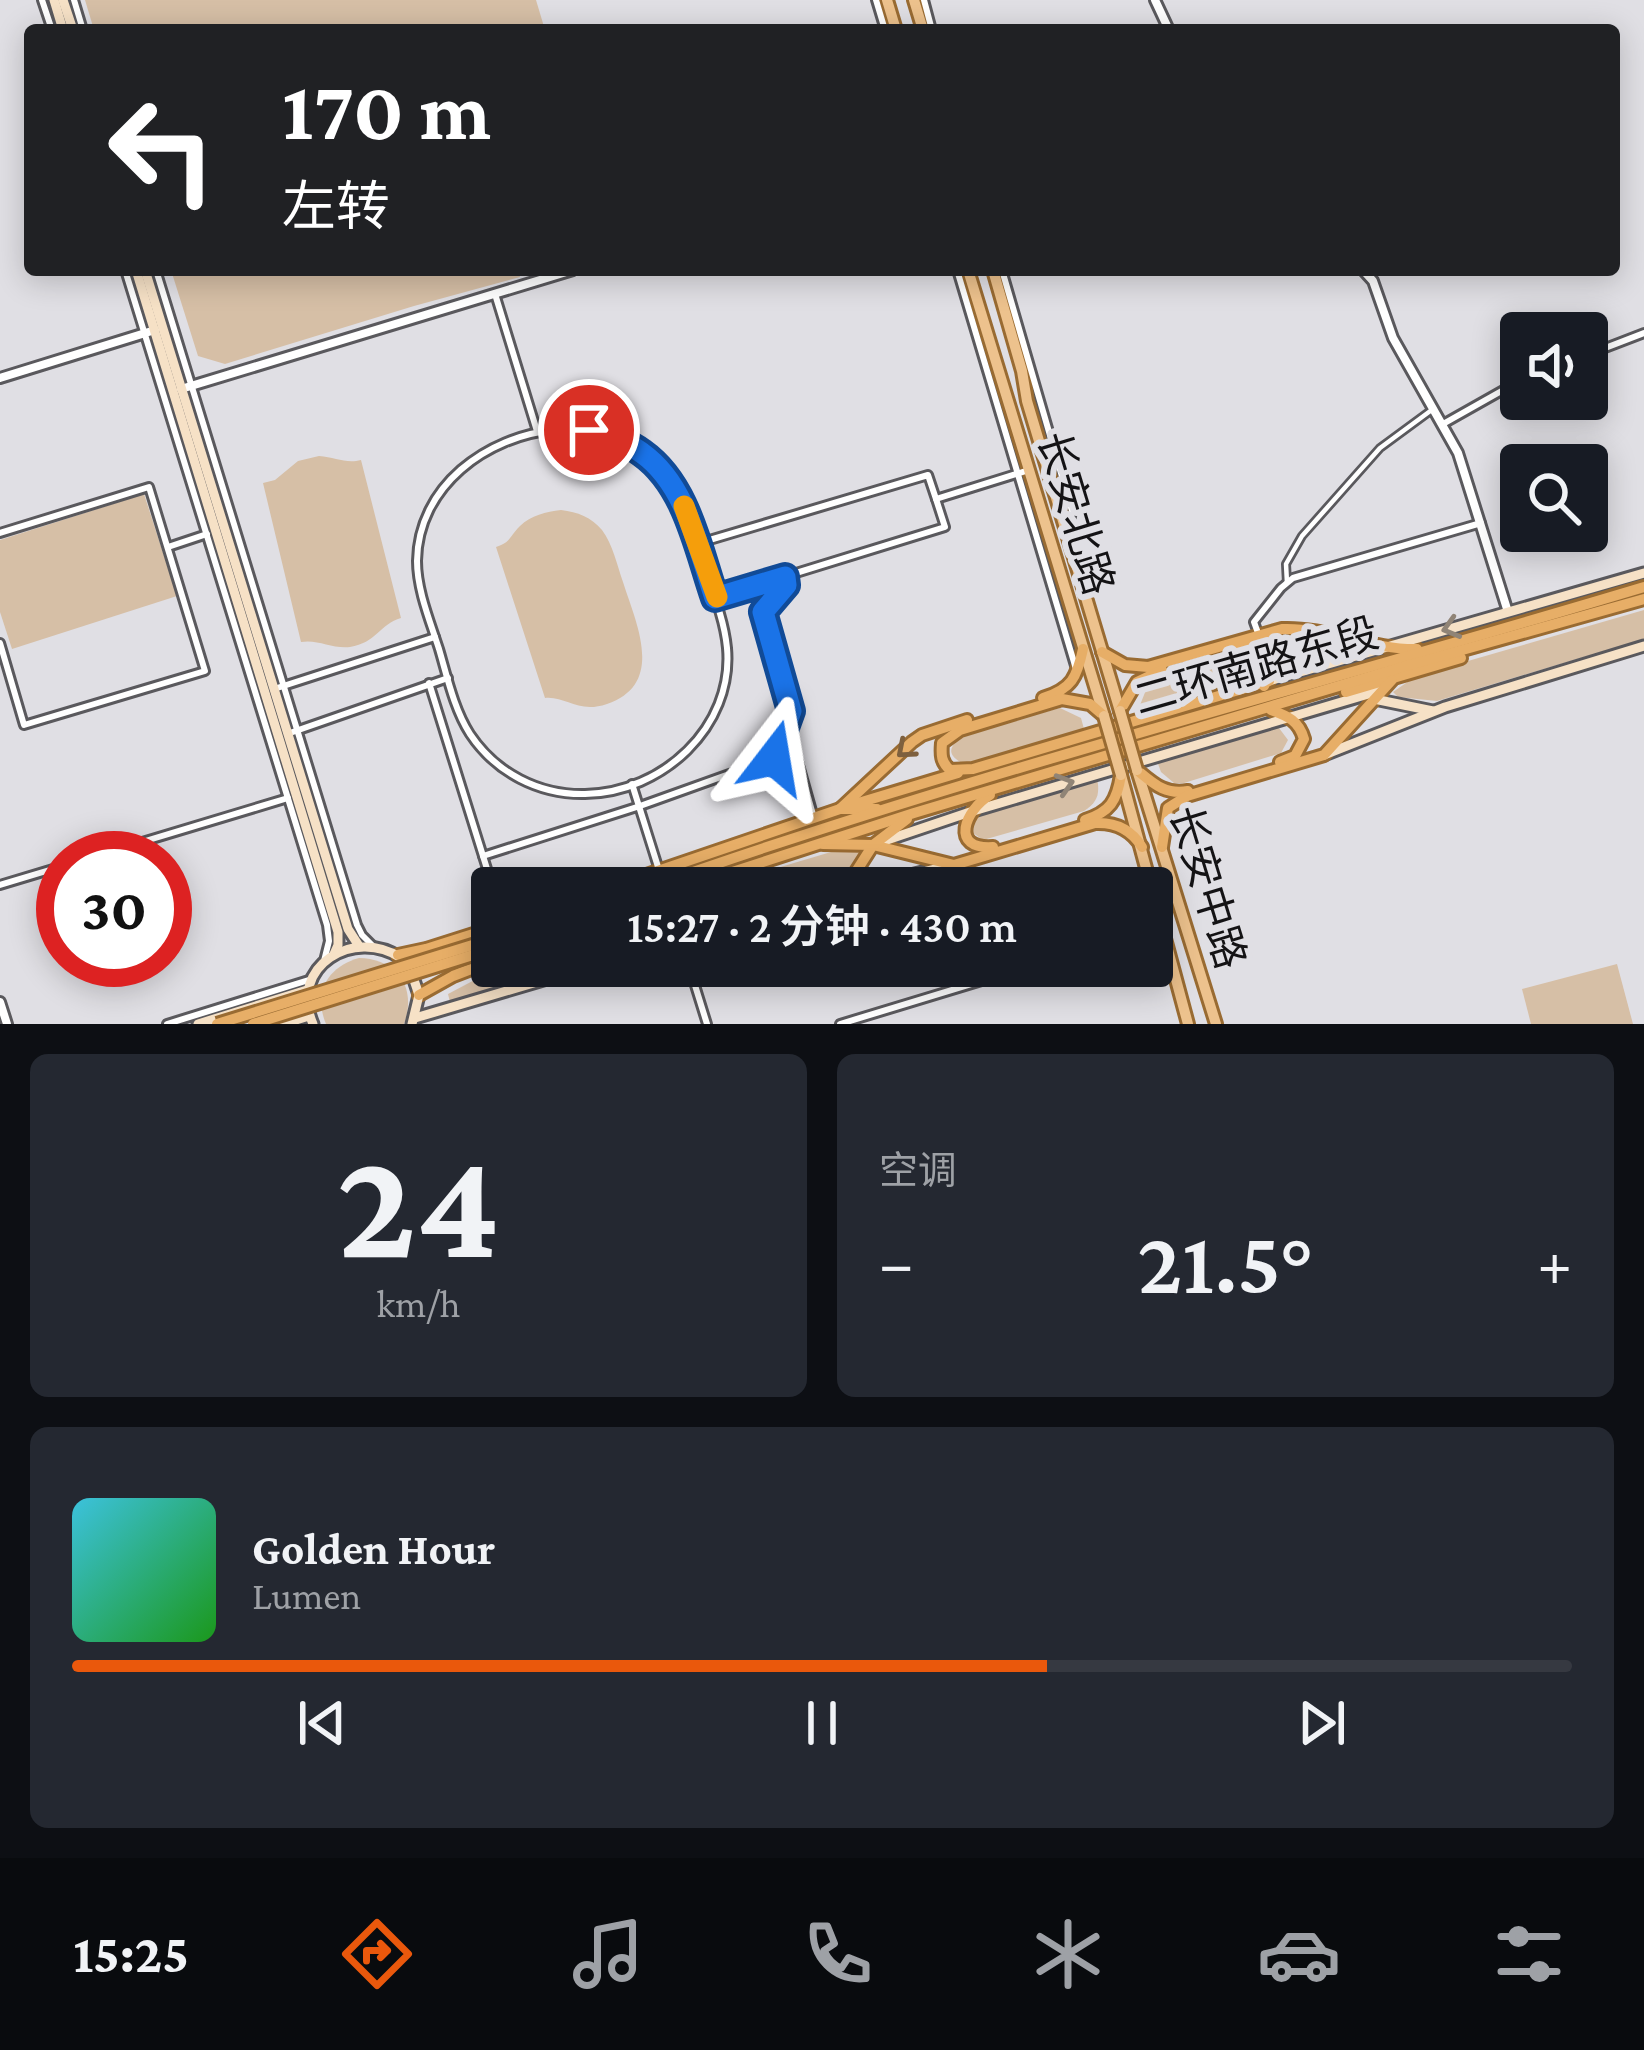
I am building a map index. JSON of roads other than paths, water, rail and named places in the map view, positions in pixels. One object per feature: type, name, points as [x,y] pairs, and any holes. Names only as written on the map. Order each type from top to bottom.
[{"type":"highway","name":"二环南路东段","points":[[737,856],[1644,587]]},
{"type":"highway","points":[[1271,710],[1644,602]]},
{"type":"highway","name":"二环南路东段","points":[[746,867],[914,812],[1467,649],[1644,602]]},
{"type":"highway","points":[[1102,652],[1135,668],[1148,667],[1282,628],[1384,646],[1433,649]]},
{"type":"highway","points":[[1120,712],[1137,682],[1150,674],[1256,645],[1270,653],[1274,666],[1269,681],[1244,704]]},
{"type":"highway","points":[[840,809],[922,735],[1063,689],[1078,673],[1083,649]]},
{"type":"highway","points":[[1439,665],[1467,649]]},
{"type":"highway","points":[[1162,847],[1168,808],[1177,801],[1324,755],[1373,695],[1394,678]]},
{"type":"highway","points":[[668,867],[840,809],[1269,681]]},
{"type":"highway","points":[[973,769],[950,770],[944,764],[942,743],[960,730],[1062,699],[1090,704],[1104,716]]},
{"type":"highway","points":[[1137,770],[1173,794],[1287,760],[1300,751],[1304,739],[1300,726],[1271,710]]},
{"type":"highway","points":[[1008,785],[970,812],[965,821],[972,844],[997,847],[1104,814],[1117,794],[1121,775]]},
{"type":"highway","points":[[840,809],[886,809]]},
{"type":"highway","points":[[859,867],[873,845],[914,812]]},
{"type":"highway","points":[[814,844],[873,845],[954,865],[1108,822],[1135,835],[1142,847]]},
{"type":"highway","points":[[699,867],[737,856]]},
{"type":"highway","points":[[706,867],[737,856]]},
{"type":"highway","points":[[398,955],[471,935]]},
{"type":"highway","points":[[217,1024],[471,945]]},
{"type":"highway","points":[[253,1024],[471,957]]},
{"type":"highway","points":[[418,995],[471,970]]},
{"type":"main road","points":[[142,276],[154,330],[182,389],[279,687],[348,929],[359,946]]},
{"type":"main road","name":"长安北路","points":[[970,276],[1024,471],[1121,775]]},
{"type":"main road","name":"长安北路","points":[[995,276],[1137,770]]},
{"type":"main road","points":[[182,389],[212,533],[338,932],[334,954],[307,990],[311,1020],[283,1024]]},
{"type":"main road","points":[[1269,681],[1644,573]]},
{"type":"main road","points":[[1324,755],[1433,712],[1644,646]]},
{"type":"main road","points":[[873,845],[970,812],[1373,695],[1433,712]]},
{"type":"main road","name":"长安中路","points":[[1137,770],[1216,1024]]},
{"type":"main road","name":"长安中路","points":[[1121,775],[1146,867]]},
{"type":"main road","points":[[945,867],[954,865]]},
{"type":"main road","points":[[334,954],[359,946],[398,955],[411,969],[418,995],[413,1021],[523,987]]},
{"type":"main road","name":"长安中路","points":[[1173,978],[1188,1024]]},
{"type":"main road","points":[[198,1024],[307,990]]},
{"type":"street","points":[[128,276],[154,330],[212,533],[168,547]]},
{"type":"street","points":[[158,276],[182,389],[554,276]]},
{"type":"street","points":[[959,276],[1024,471],[1078,673]]},
{"type":"street","points":[[1004,276],[1072,511],[1068,536]]},
{"type":"street","points":[[1368,276],[1393,338],[1458,453],[1508,611]]},
{"type":"street","points":[[495,294],[537,431]]},
{"type":"street","points":[[0,378],[154,330]]},
{"type":"street","points":[[1608,347],[1644,333]]},
{"type":"street","points":[[1443,424],[1500,392]]},
{"type":"street","points":[[1287,583],[1286,564],[1302,536],[1380,448],[1433,408]]},
{"type":"street","points":[[589,430],[646,455],[682,501],[696,544],[728,650],[714,716],[686,755],[659,773],[589,795],[551,792],[514,776],[494,761],[469,732],[418,580],[419,538],[443,487],[476,457],[510,438],[537,431],[589,430]]},
{"type":"street","points":[[936,500],[1024,471]]},
{"type":"street","points":[[696,544],[928,475],[945,527],[715,598]]},
{"type":"street","points":[[0,533],[149,487],[205,671],[24,725],[0,643]]},
{"type":"street","points":[[1258,635],[1254,622],[1293,578],[1481,523]]},
{"type":"street","points":[[774,758],[791,711],[763,612],[786,585],[785,577]]},
{"type":"street","points":[[279,687],[435,637]]},
{"type":"street","points":[[381,949],[368,942],[357,926],[292,732],[448,678]]},
{"type":"street","points":[[428,683],[486,867]]},
{"type":"street","points":[[483,856],[774,758],[797,758],[814,818]]},
{"type":"street","points":[[632,784],[658,867]]},
{"type":"street","points":[[179,831],[293,797],[329,934],[323,964]]},
{"type":"street","points":[[0,885],[36,874]]},
{"type":"street","points":[[167,1024],[312,979]]},
{"type":"street","points":[[695,987],[706,1024]]},
{"type":"street","points":[[840,1024],[962,987]]},
{"type":"street","points":[[0,1002],[7,1024]]}]
